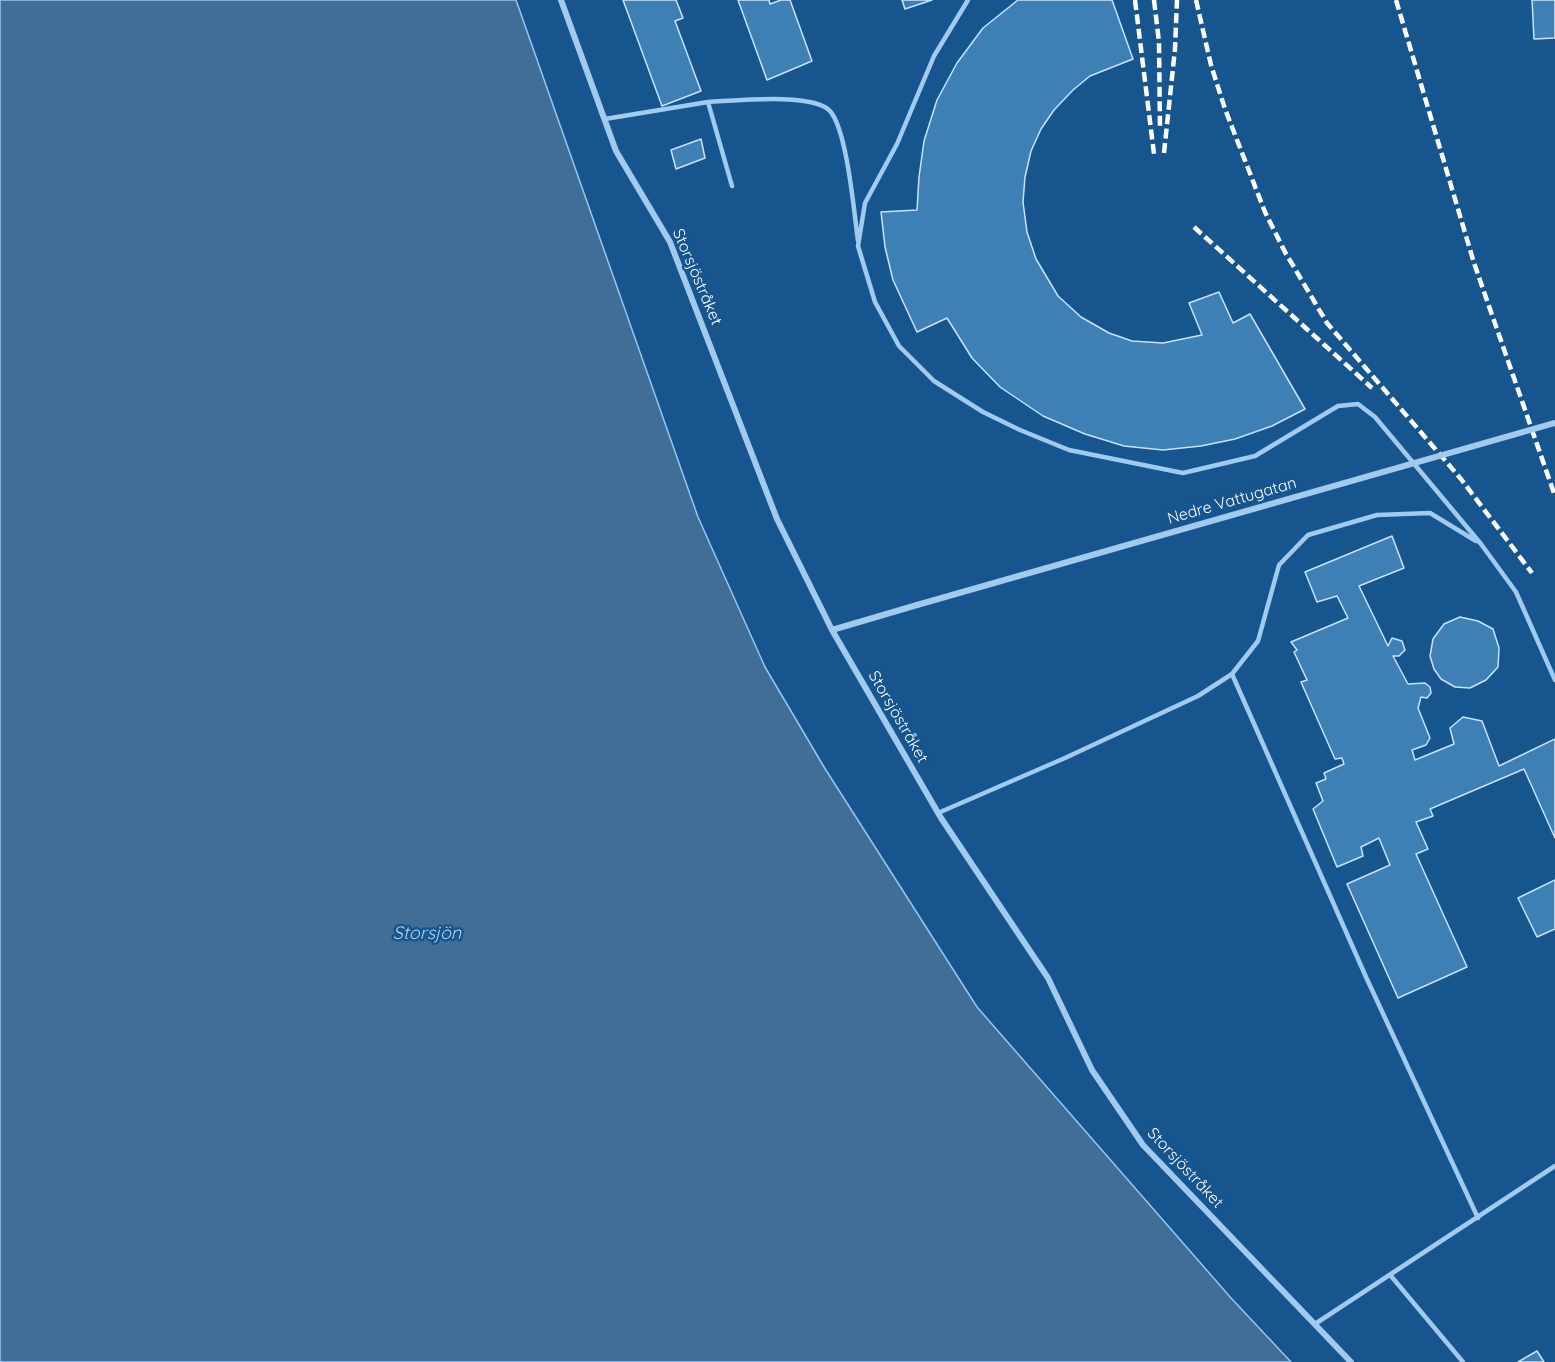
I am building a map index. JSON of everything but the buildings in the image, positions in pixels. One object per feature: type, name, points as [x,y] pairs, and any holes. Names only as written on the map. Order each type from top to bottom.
[{"type":"street","name":"Storsjöstråket","points":[[561,0],[616,151],[670,242],[777,519],[832,630],[938,813],[1048,978],[1092,1070],[1143,1145],[1352,1362]]},
{"type":"street","name":"Nedre Vattugatan","points":[[832,630],[1555,423]]},
{"type":"lane","points":[[858,246],[865,204],[897,144],[934,56],[968,0]]},
{"type":"lane","points":[[604,119],[708,102],[783,99],[814,102],[830,110],[844,141],[858,246],[875,302],[899,346],[934,381],[983,412],[1069,450],[1183,473],[1255,456],[1338,406],[1358,404],[1375,417],[1481,544],[1516,592],[1555,680]]},
{"type":"lane","points":[[708,102],[732,186]]},
{"type":"lane","points":[[938,813],[1065,758],[1198,696],[1232,674],[1258,641],[1279,565],[1308,535],[1377,514],[1430,513],[1481,544]]},
{"type":"lane","points":[[1232,674],[1366,977],[1478,1218]]},
{"type":"lane","points":[[1315,1324],[1555,1166]]},
{"type":"lane","points":[[1391,1276],[1463,1362]]},
{"type":"water","name":"Storsjön","points":[[0,0],[516,0],[698,517],[765,667],[824,767],[977,1007],[1231,1298],[1291,1362],[0,1362]]},
{"type":"railway","points":[[1135,0],[1154,154]]},
{"type":"railway","points":[[1154,0],[1159,42],[1160,129]]},
{"type":"railway","points":[[1164,153],[1175,49],[1177,0]]},
{"type":"railway","points":[[1196,0],[1211,65],[1225,109],[1265,212],[1285,252],[1327,323],[1461,479],[1532,573]]},
{"type":"railway","points":[[1396,0],[1474,263],[1555,496]]},
{"type":"railway","points":[[1194,227],[1372,388]]}]
